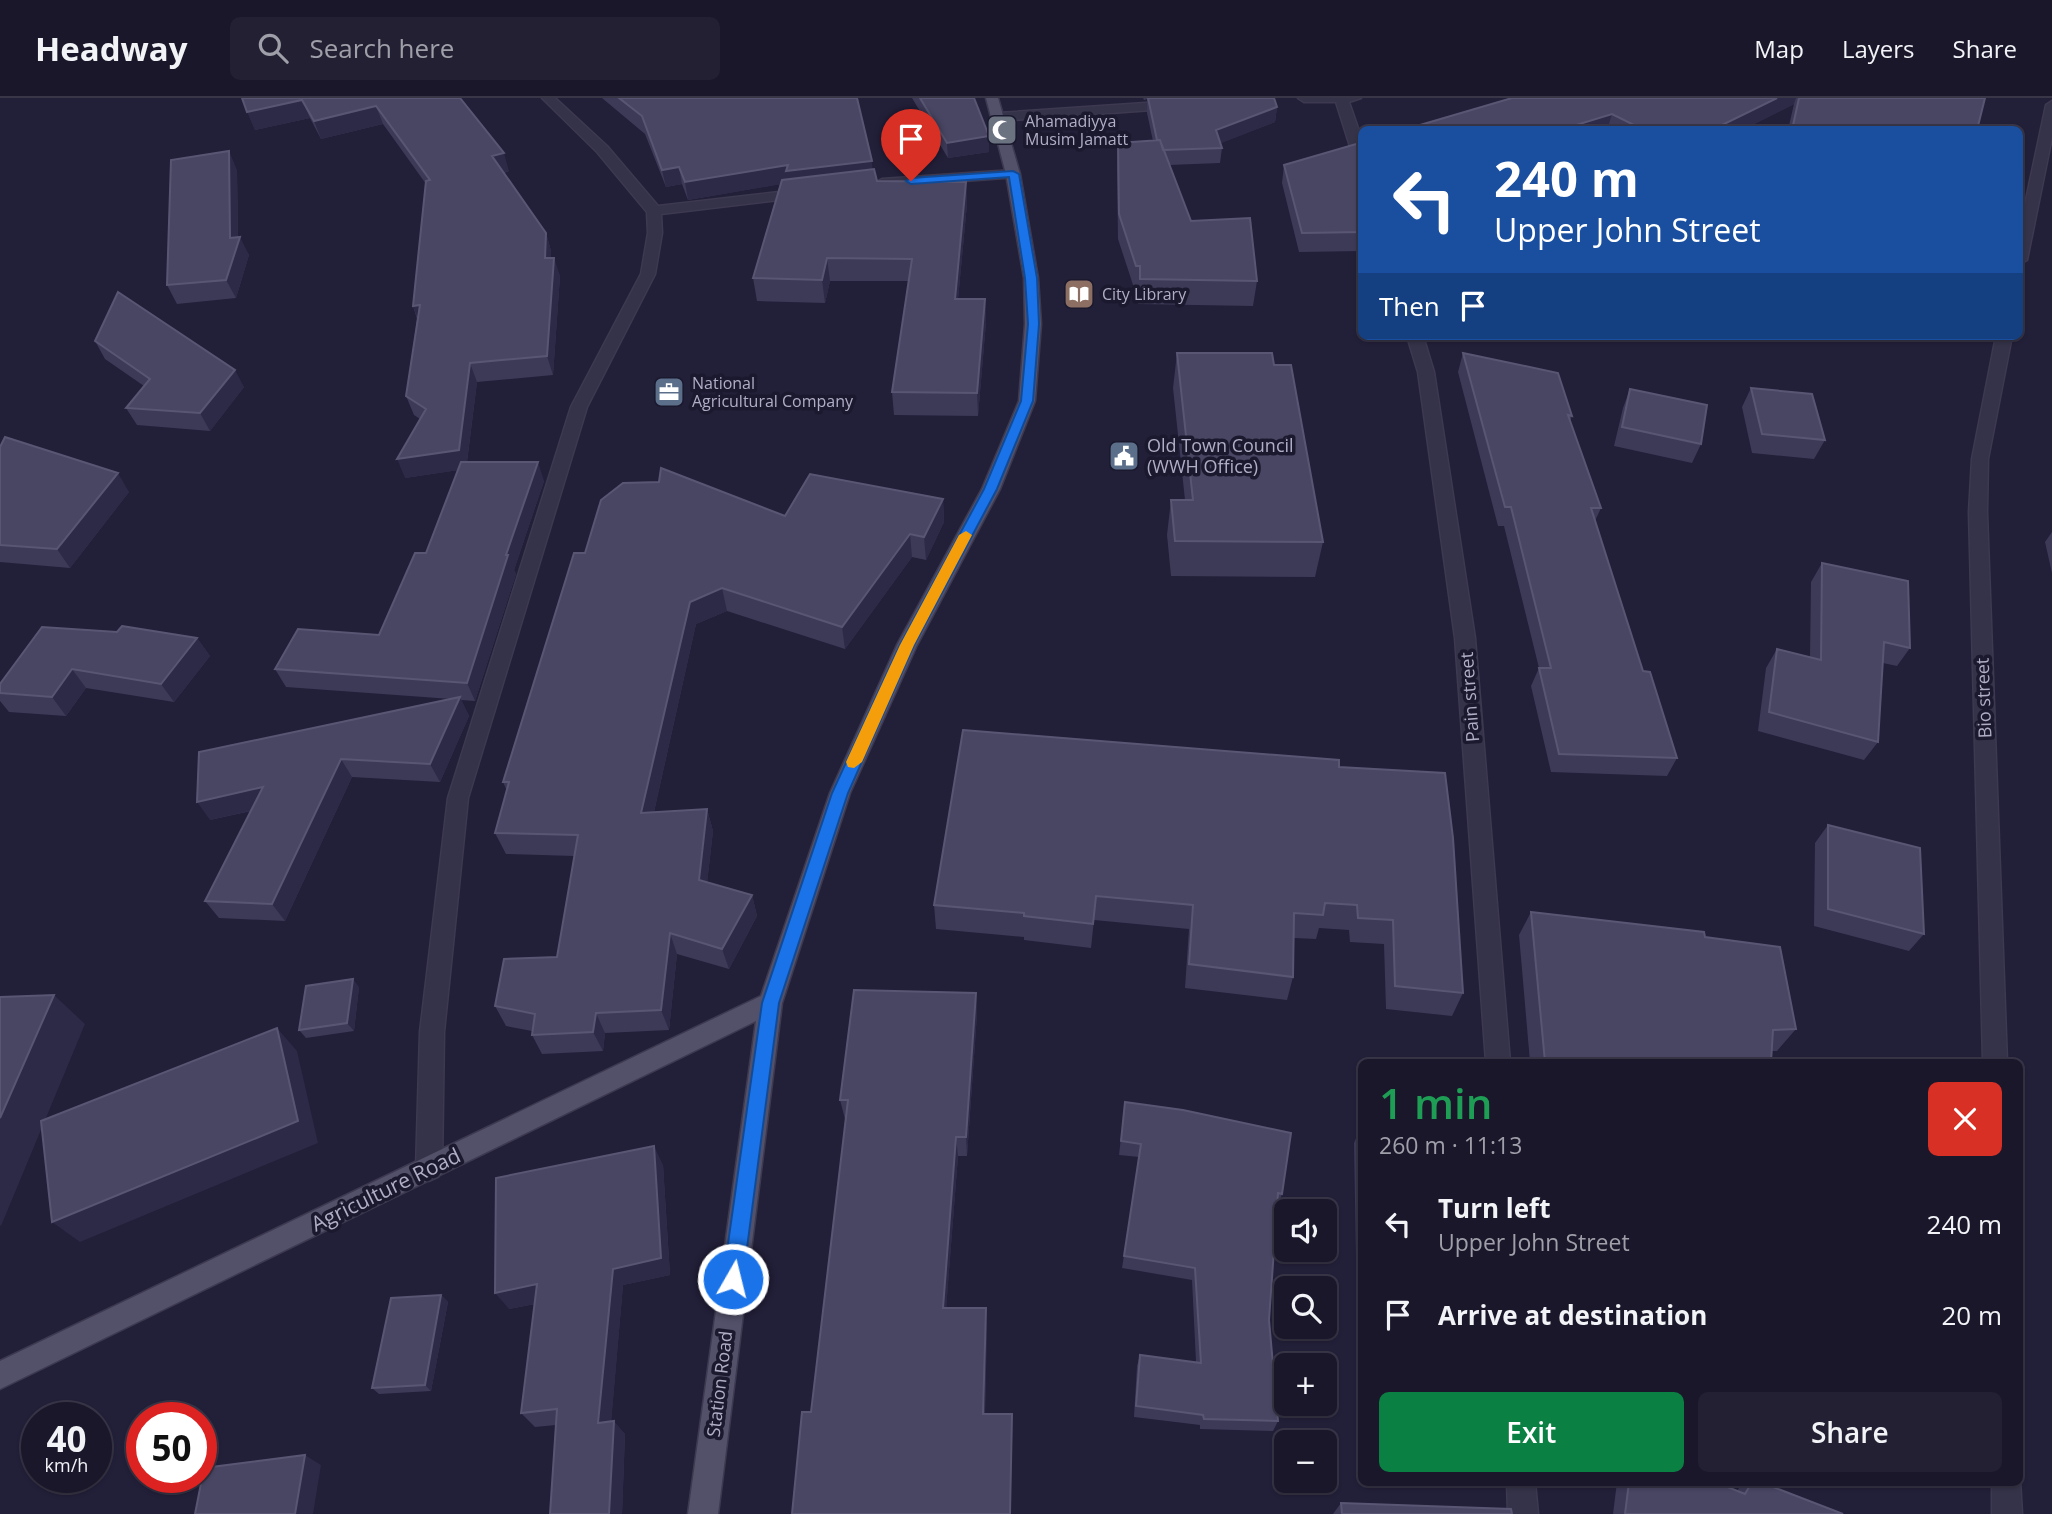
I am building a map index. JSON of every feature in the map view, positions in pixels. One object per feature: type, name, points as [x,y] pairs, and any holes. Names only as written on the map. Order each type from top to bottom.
[{"type":"main road","name":"Station Road","points":[[704,1514],[770,1003],[840,793],[907,645],[991,489],[1027,401],[1033,324],[1031,278],[1013,174],[996,107]]},
{"type":"main road","name":"Agriculture Road","points":[[0,1375],[770,1003]]},
{"type":"street","points":[[429,1169],[432,1032],[458,799],[579,407],[648,274],[656,233],[654,211],[602,149],[548,98]]},
{"type":"street","points":[[1304,98],[1349,99],[1358,143]]},
{"type":"street","points":[[996,107],[1192,103]]},
{"type":"street","points":[[2023,245],[2052,105]]},
{"type":"street","points":[[872,185],[1013,174]]},
{"type":"street","points":[[654,211],[817,191]]},
{"type":"street","name":"Pain street","points":[[1416,340],[1426,372],[1465,638],[1498,1059]]},
{"type":"street","name":"Bio street","points":[[1995,1059],[1978,512],[1980,459],[2003,340]]},
{"type":"street","points":[[1521,1486],[1523,1514]]},
{"type":"street","points":[[2006,1486],[2007,1514]]},
{"type":"building","points":[[242,98],[460,98],[504,153],[492,156],[546,233],[545,258],[554,258],[547,356],[470,363],[459,450],[397,459],[426,409],[406,396],[420,305],[413,306],[426,181],[430,180],[376,106],[314,121],[302,100],[247,112]]},
{"type":"building","points":[[619,98],[857,98],[872,161],[786,171],[788,165],[685,182],[679,167],[662,170],[642,116]]},
{"type":"building","points":[[920,98],[974,98],[989,136],[947,143]]},
{"type":"building","points":[[1148,98],[1274,98],[1277,107],[1216,130],[1222,148],[1163,150],[1160,140],[1157,140]]},
{"type":"building","points":[[1512,98],[1777,98],[1720,126],[1636,126],[1612,114],[1573,126],[1417,126]]},
{"type":"building","points":[[1799,98],[1985,98],[1978,126],[1793,126]]},
{"type":"building","points":[[1160,140],[1191,221],[1250,218],[1257,281],[1140,279],[1140,266],[1136,266],[1119,214],[1118,143]]},
{"type":"building","points":[[1358,145],[1358,232],[1302,233],[1284,165]]},
{"type":"building","points":[[229,151],[230,238],[240,237],[226,280],[167,285],[171,160]]},
{"type":"building","points":[[874,169],[877,181],[966,182],[955,299],[985,299],[977,393],[892,392],[912,259],[827,258],[822,280],[753,278],[782,180]]},
{"type":"building","points":[[118,292],[235,370],[200,413],[126,408],[150,379],[95,341]]},
{"type":"building","points":[[1177,353],[1272,353],[1274,365],[1291,365],[1323,542],[1175,541],[1171,500],[1193,500]]},
{"type":"building","points":[[1463,353],[1558,373],[1572,416],[1568,415],[1601,508],[1591,508],[1643,671],[1650,672],[1677,758],[1559,754],[1539,668],[1551,668],[1511,507],[1505,507]]},
{"type":"building","points":[[1751,388],[1812,394],[1825,440],[1762,434]]},
{"type":"building","points":[[1630,389],[1707,405],[1701,444],[1622,427]]},
{"type":"building","points":[[5,437],[118,473],[57,549],[0,545],[0,447]]},
{"type":"building","points":[[461,462],[538,462],[467,683],[275,669],[298,629],[379,635],[415,553],[426,553]]},
{"type":"building","points":[[661,468],[785,516],[810,474],[943,499],[924,537],[910,534],[842,627],[722,588],[690,602],[641,813],[707,809],[699,880],[752,895],[722,949],[670,933],[661,1010],[596,1013],[593,1032],[532,1035],[535,1014],[495,1006],[504,959],[557,957],[578,835],[495,833],[509,782],[503,782],[574,553],[585,553],[601,500],[623,483],[659,482]]},
{"type":"building","points":[[1822,563],[1908,581],[1910,648],[1884,642],[1878,742],[1769,712],[1777,649],[1821,660]]},
{"type":"building","points":[[122,626],[197,638],[161,684],[72,669],[52,697],[0,693],[0,684],[42,627],[117,632]]},
{"type":"building","points":[[460,697],[430,764],[341,759],[272,904],[205,901],[263,787],[197,802],[199,752]]},
{"type":"building","points":[[963,730],[1339,760],[1339,767],[1445,773],[1453,838],[1463,993],[1395,986],[1393,920],[1358,918],[1357,905],[1325,903],[1323,915],[1294,913],[1293,977],[1189,964],[1193,905],[1096,896],[1093,924],[1024,916],[1024,913],[934,905]]},
{"type":"building","points":[[1828,825],[1920,848],[1924,934],[1828,909]]},
{"type":"building","points":[[1531,912],[1704,932],[1705,937],[1780,947],[1796,1029],[1773,1030],[1771,1059],[1545,1059]]},
{"type":"building","points":[[353,979],[347,1023],[299,1030],[306,986]]},
{"type":"building","points":[[854,990],[976,993],[966,1137],[956,1137],[943,1308],[986,1308],[983,1414],[1012,1414],[1010,1514],[792,1514],[802,1412],[811,1412],[848,1100],[840,1100]]},
{"type":"building","points":[[54,995],[0,1118],[0,997]]},
{"type":"building","points":[[277,1028],[298,1121],[52,1222],[41,1121]]},
{"type":"building","points":[[1125,1102],[1183,1110],[1291,1133],[1282,1194],[1278,1193],[1278,1199],[1274,1199],[1269,1320],[1274,1416],[1278,1416],[1278,1421],[1204,1419],[1203,1415],[1136,1406],[1140,1355],[1201,1363],[1195,1268],[1124,1256],[1141,1144],[1121,1141]]},
{"type":"building","points":[[654,1146],[661,1258],[613,1269],[598,1423],[614,1421],[609,1514],[550,1514],[557,1409],[521,1413],[537,1284],[495,1293],[496,1178]]},
{"type":"building","points":[[441,1295],[425,1385],[372,1388],[391,1298]]},
{"type":"building","points":[[305,1455],[295,1514],[195,1514],[199,1493],[217,1493],[217,1466]]},
{"type":"building","points":[[1628,1486],[1725,1486],[1745,1494],[1750,1486],[1770,1486],[1843,1514],[1625,1514]]},
{"type":"building","points":[[1341,1503],[1511,1509],[1512,1514],[1342,1514]]},
{"type":"slow traffic","points":[[854,762],[907,645],[966,535]]},
{"type":"place","name":"Ahamadiyya Musim Jamatt","points":[[1002,130]]},
{"type":"place","name":"City Library","points":[[1079,294]]},
{"type":"place","name":"National Agricultural Company","points":[[669,392]]},
{"type":"place","name":"Old Town Council (WWH Office)","points":[[1124,456]]},
{"type":"route","points":[[733,1279],[770,1003],[840,793],[907,645],[991,489],[1027,401],[1033,324],[1031,278],[1013,174],[911,181]]}]
